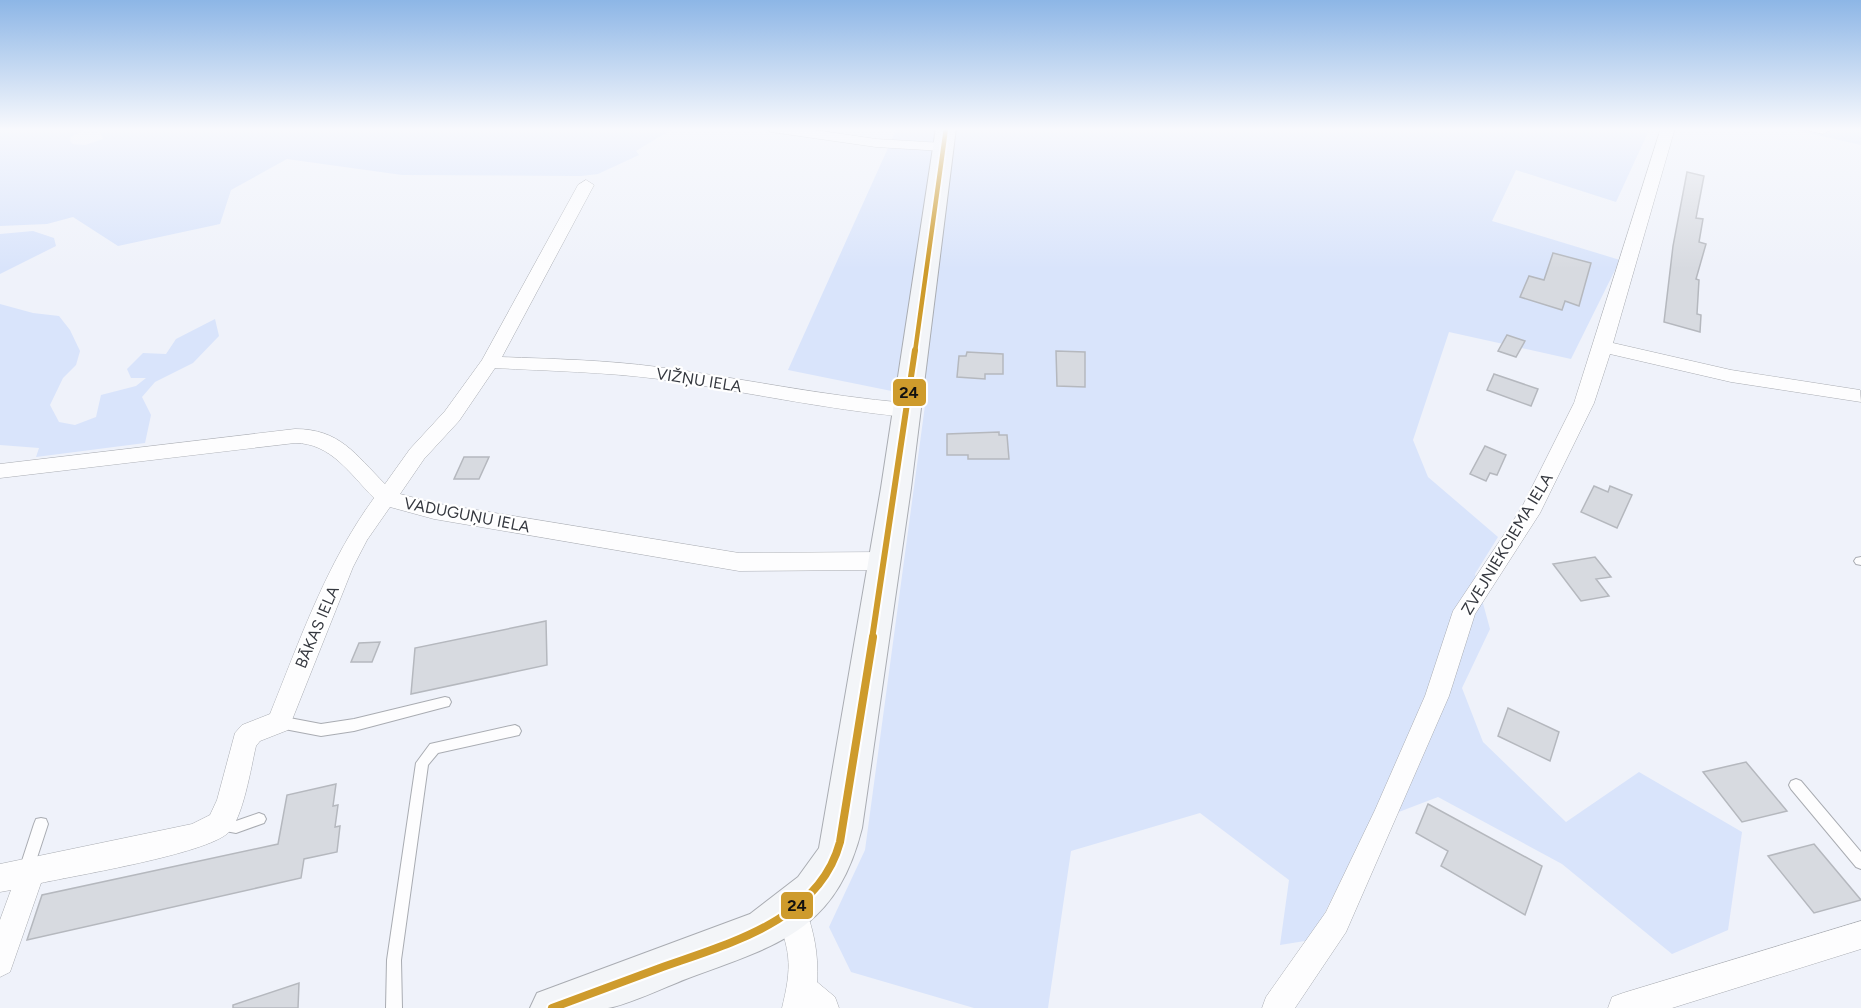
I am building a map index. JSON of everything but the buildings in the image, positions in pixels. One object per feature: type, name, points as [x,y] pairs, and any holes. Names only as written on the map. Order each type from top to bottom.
[{"type":"main road","points":[[552,1008],[762,930],[792,910],[816,886],[835,859],[843,828],[885,561],[940,175]]},
{"type":"street","name":"ZVEJNIEKCIEMA IELA","points":[[1277,1008],[1336,922],[1437,696],[1464,610],[1529,513],[1584,403],[1654,175]]},
{"type":"street","name":"BĀKAS IELA","points":[[279,722],[342,567],[359,535],[417,454],[452,416],[490,362],[586,185]]},
{"type":"street","points":[[1603,346],[1753,379],[1821,392],[1860,396]]},
{"type":"street","name":"VIŽŅU IELA","points":[[490,362],[597,367],[658,373],[844,404],[907,410]]},
{"type":"street","name":"VADUGUŅU IELA","points":[[0,471],[295,436],[314,436],[336,447],[386,498],[434,511],[739,562],[885,561]]},
{"type":"street","points":[[0,962],[19,874],[195,836],[219,824],[230,802],[244,741],[251,733],[279,722]]},
{"type":"street","points":[[792,910],[805,959],[808,1002]]},
{"type":"street","points":[[1623,1008],[1861,935]]},
{"type":"lane","points":[[279,722],[321,730],[354,725],[445,702]]},
{"type":"lane","points":[[394,1008],[394,960],[422,763],[434,748],[515,731]]},
{"type":"lane","points":[[1796,785],[1861,862]]},
{"type":"lane","points":[[219,824],[236,827],[259,819]]},
{"type":"lane","points":[[19,874],[41,824]]},
{"type":"shaded area","points":[[0,175],[258,175],[231,190],[220,224],[118,246],[73,217],[47,224],[0,226]]},
{"type":"shaded area","points":[[409,175],[589,175],[581,176]]},
{"type":"shaded area","points":[[876,175],[1514,175],[1492,221],[1620,260],[1571,359],[1449,332],[1413,440],[1428,477],[1498,537],[1475,574],[1490,629],[1462,688],[1483,742],[1566,822],[1639,772],[1742,832],[1728,930],[1672,954],[1562,864],[1438,797],[1370,823],[1311,940],[1280,945],[1289,880],[1200,813],[1071,851],[1048,1008],[974,1008],[851,972],[829,927],[865,850],[926,398],[788,370]]},
{"type":"shaded area","points":[[1532,175],[1628,175],[1616,202]]},
{"type":"shaded area","points":[[33,231],[54,238],[56,246],[0,274],[0,234]]},
{"type":"shaded area","points":[[0,304],[33,313],[59,316],[70,330],[80,351],[76,365],[63,378],[50,405],[59,422],[75,425],[96,417],[101,395],[136,386],[146,378],[131,378],[127,369],[143,353],[166,354],[176,339],[215,319],[219,336],[193,363],[155,382],[142,397],[151,415],[145,443],[36,457],[39,448],[0,445]]},
{"type":"transit line","name":"24","points":[[552,1008],[724,945],[769,924],[809,896],[824,877],[836,855],[843,828],[896,488],[939,175]]}]
